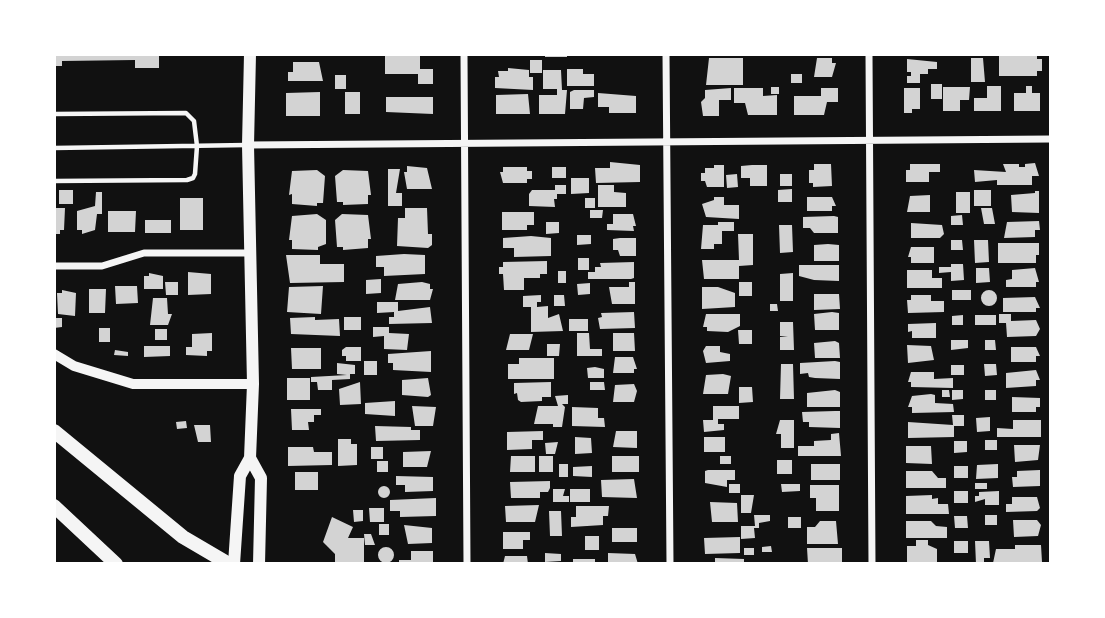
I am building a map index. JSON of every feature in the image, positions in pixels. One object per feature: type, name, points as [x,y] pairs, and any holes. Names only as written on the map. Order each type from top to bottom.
[{"type":"highway","points":[[54,430],[183,537],[232,564]]},
{"type":"highway","points":[[54,506],[116,564]]},
{"type":"main road","points":[[232,564],[240,476],[250,458],[253,384],[253,253],[248,145],[250,54]]},
{"type":"main road","points":[[250,458],[261,478],[259,564]]},
{"type":"street","points":[[464,54],[467,564]]},
{"type":"street","points":[[666,54],[670,564]]},
{"type":"street","points":[[869,54],[872,564]]},
{"type":"street","points":[[248,145],[1051,139]]},
{"type":"street","points":[[54,266],[102,266],[144,253],[253,253]]},
{"type":"street","points":[[54,354],[74,366],[133,384],[253,384]]},
{"type":"lane","points":[[54,114],[186,113],[194,121],[197,146],[195,174],[187,180],[54,181]]},
{"type":"lane","points":[[54,148],[248,145]]},
{"type":"building","points":[[54,54],[159,54],[159,68],[135,68],[135,60],[62,61],[62,66],[54,66]]},
{"type":"building","points":[[545,54],[567,54],[567,57],[545,57]]},
{"type":"building","points":[[999,55],[1037,55],[1037,59],[1042,59],[1042,71],[1037,71],[1037,76],[999,76]]},
{"type":"building","points":[[385,56],[420,56],[420,69],[433,69],[433,84],[418,84],[418,74],[385,74]]},
{"type":"building","points":[[709,58],[743,58],[743,85],[706,85]]},
{"type":"building","points":[[817,58],[832,58],[832,63],[836,63],[832,77],[814,77]]},
{"type":"building","points":[[971,58],[983,58],[985,82],[971,82]]},
{"type":"building","points":[[907,59],[937,62],[937,69],[928,69],[928,74],[920,74],[920,83],[907,83],[907,76],[911,76],[911,72],[907,72]]},
{"type":"building","points":[[530,60],[542,60],[542,73],[530,73]]},
{"type":"building","points":[[293,62],[319,62],[323,81],[288,81],[288,72],[293,72]]},
{"type":"building","points":[[508,68],[529,70],[529,77],[533,77],[533,90],[495,88],[498,71],[508,71]]},
{"type":"building","points":[[567,69],[583,69],[583,74],[594,74],[594,86],[567,86]]},
{"type":"building","points":[[543,70],[561,70],[562,90],[567,90],[565,114],[539,114],[539,95],[557,95],[557,89],[543,89]]},
{"type":"building","points":[[791,74],[802,74],[802,83],[791,83]]},
{"type":"building","points":[[335,75],[346,75],[346,89],[335,89]]},
{"type":"building","points":[[931,84],[942,84],[942,99],[931,99]]},
{"type":"building","points":[[987,86],[1001,86],[1001,111],[974,111],[974,98],[987,98]]},
{"type":"building","points":[[1026,86],[1032,86],[1032,93],[1040,93],[1040,111],[1014,111],[1014,93],[1026,93]]},
{"type":"building","points":[[771,87],[779,87],[779,94],[771,94]]},
{"type":"building","points":[[943,87],[970,87],[969,100],[960,100],[960,111],[943,111]]},
{"type":"building","points":[[731,88],[731,100],[719,100],[719,116],[703,116],[701,102],[705,98],[705,90]]},
{"type":"building","points":[[734,88],[763,88],[763,96],[777,95],[777,115],[748,115],[745,103],[734,103]]},
{"type":"building","points":[[821,88],[838,88],[838,102],[827,102],[824,115],[794,115],[794,96],[821,96]]},
{"type":"building","points":[[904,88],[920,88],[920,109],[904,113]]},
{"type":"building","points":[[594,90],[594,97],[584,98],[583,109],[570,109],[570,92]]},
{"type":"building","points":[[320,92],[320,116],[286,116],[286,93]]},
{"type":"building","points":[[345,92],[360,92],[360,114],[345,114]]},
{"type":"building","points":[[598,93],[636,96],[636,113],[609,113],[609,107],[598,107]]},
{"type":"building","points":[[528,94],[530,114],[496,114],[496,95]]},
{"type":"building","points":[[386,97],[433,97],[433,114],[386,112]]},
{"type":"building","points":[[610,162],[640,165],[640,182],[596,183],[595,168],[610,168]]},
{"type":"building","points":[[1035,163],[1039,176],[1032,176],[1032,185],[997,185],[997,180],[975,182],[974,170],[1006,172],[1003,164],[1019,164],[1019,167],[1025,167],[1025,164]]},
{"type":"building","points":[[814,164],[831,164],[832,186],[813,187],[813,183],[809,183],[809,170],[814,170]]},
{"type":"building","points":[[910,164],[940,164],[940,172],[929,172],[929,182],[906,182],[906,170],[910,170]]},
{"type":"building","points":[[714,165],[724,165],[724,187],[707,187],[705,181],[701,181],[701,173],[705,173],[705,168],[714,168]]},
{"type":"building","points":[[767,165],[767,186],[750,186],[750,178],[741,178],[741,166]]},
{"type":"building","points":[[407,166],[427,168],[432,189],[407,189],[404,172],[407,172]]},
{"type":"building","points":[[503,167],[527,167],[527,171],[532,171],[532,179],[527,179],[527,183],[503,183],[500,172],[503,172]]},
{"type":"building","points":[[552,167],[566,167],[566,178],[552,178]]},
{"type":"building","points":[[388,169],[400,169],[396,193],[402,193],[402,206],[388,206]]},
{"type":"building","points":[[317,170],[325,176],[323,203],[317,203],[317,206],[292,204],[292,194],[289,195],[292,171]]},
{"type":"building","points":[[343,170],[368,171],[371,195],[368,195],[368,204],[343,205],[343,202],[337,202],[335,176]]},
{"type":"building","points":[[737,174],[738,187],[727,188],[726,175]]},
{"type":"building","points":[[780,174],[792,174],[792,186],[780,186]]},
{"type":"building","points":[[571,178],[589,178],[589,193],[571,194]]},
{"type":"building","points":[[555,185],[566,185],[566,194],[557,194],[557,199],[554,199],[555,207],[529,206],[529,194],[532,190],[555,190]]},
{"type":"building","points":[[598,185],[614,185],[614,192],[626,193],[626,207],[598,207]]},
{"type":"building","points":[[792,189],[792,202],[778,202],[778,190]]},
{"type":"building","points":[[59,190],[73,190],[73,204],[59,204]]},
{"type":"building","points":[[974,190],[991,190],[991,206],[974,206]]},
{"type":"building","points":[[1039,191],[1039,213],[1012,212],[1011,195]]},
{"type":"building","points":[[96,192],[102,192],[102,214],[97,214],[95,230],[82,234],[82,230],[77,230],[77,211],[95,206]]},
{"type":"building","points":[[956,192],[970,192],[970,213],[956,213]]},
{"type":"building","points":[[930,195],[930,212],[907,212],[910,196]]},
{"type":"building","points":[[714,197],[724,197],[724,205],[739,205],[739,219],[706,217],[702,204],[714,200]]},
{"type":"building","points":[[807,197],[832,197],[836,206],[832,206],[832,211],[807,211]]},
{"type":"building","points":[[180,198],[203,198],[203,230],[180,230]]},
{"type":"building","points":[[585,198],[595,198],[595,208],[585,208]]},
{"type":"building","points":[[54,208],[65,208],[64,230],[60,230],[60,234],[54,234]]},
{"type":"building","points":[[405,208],[427,208],[428,234],[432,234],[432,245],[428,248],[397,246],[398,218],[405,218]]},
{"type":"building","points":[[981,208],[992,208],[995,224],[984,224]]},
{"type":"building","points":[[590,210],[603,210],[602,218],[590,218]]},
{"type":"building","points":[[108,211],[136,211],[135,232],[108,232]]},
{"type":"building","points":[[502,212],[534,212],[534,225],[527,225],[527,230],[502,230]]},
{"type":"building","points":[[317,214],[326,220],[326,244],[318,247],[318,250],[292,249],[292,240],[289,240],[292,216]]},
{"type":"building","points":[[342,214],[368,215],[371,239],[368,239],[368,248],[343,250],[343,247],[337,247],[335,220]]},
{"type":"building","points":[[613,214],[633,214],[636,226],[633,226],[634,231],[607,230],[607,224],[613,224]]},
{"type":"building","points":[[962,215],[963,225],[951,225],[951,216]]},
{"type":"building","points":[[803,217],[838,217],[838,233],[814,233],[810,228],[803,228]]},
{"type":"building","points":[[145,220],[171,220],[171,233],[145,233]]},
{"type":"building","points":[[1039,221],[1040,230],[1035,230],[1035,237],[1004,238],[1007,222]]},
{"type":"building","points":[[546,222],[559,222],[559,233],[546,234]]},
{"type":"building","points":[[718,222],[734,222],[734,231],[722,231],[722,244],[714,244],[714,249],[701,249],[703,225],[718,225]]},
{"type":"building","points":[[911,223],[942,225],[944,234],[940,238],[911,238]]},
{"type":"building","points":[[779,225],[792,225],[793,252],[780,253]]},
{"type":"building","points":[[738,234],[753,234],[753,265],[739,266],[739,279],[704,279],[702,260],[739,260]]},
{"type":"building","points":[[577,235],[591,235],[591,244],[577,245]]},
{"type":"building","points":[[503,238],[551,238],[551,256],[514,257],[514,248],[503,248]]},
{"type":"building","points":[[636,238],[636,256],[620,256],[618,250],[613,250],[613,239]]},
{"type":"building","points":[[951,240],[962,240],[963,250],[951,250]]},
{"type":"building","points":[[974,240],[988,240],[989,262],[975,263]]},
{"type":"building","points":[[998,243],[1039,243],[1036,263],[998,263]]},
{"type":"building","points":[[814,245],[839,245],[839,261],[814,261]]},
{"type":"building","points":[[911,247],[934,247],[934,263],[911,263],[911,257],[908,257]]},
{"type":"building","points":[[286,255],[320,255],[320,264],[344,264],[344,282],[290,283]]},
{"type":"building","points":[[425,255],[425,274],[384,276],[384,267],[376,267],[376,256]]},
{"type":"building","points":[[578,258],[589,258],[589,270],[578,270]]},
{"type":"building","points":[[547,261],[547,274],[540,274],[540,278],[524,278],[524,290],[504,290],[503,274],[499,274],[499,267],[503,267],[503,262]]},
{"type":"building","points":[[634,262],[634,278],[588,279],[588,272],[595,272],[595,267],[601,267],[600,263]]},
{"type":"building","points":[[951,264],[963,264],[964,280],[951,281],[951,272],[939,273],[939,267],[951,267]]},
{"type":"building","points":[[799,265],[839,265],[839,281],[814,280],[799,276]]},
{"type":"building","points":[[976,268],[989,268],[990,282],[976,283]]},
{"type":"building","points":[[1035,268],[1039,282],[1036,282],[1036,287],[1006,287],[1006,280],[1012,279],[1012,270]]},
{"type":"building","points":[[907,270],[932,270],[932,278],[942,278],[942,288],[907,288]]},
{"type":"building","points":[[558,271],[566,271],[566,283],[558,283]]},
{"type":"building","points":[[188,272],[211,274],[211,294],[188,295]]},
{"type":"building","points":[[149,273],[163,276],[163,289],[144,289],[144,276],[149,276]]},
{"type":"building","points":[[793,273],[793,301],[780,301],[780,274]]},
{"type":"building","points":[[381,279],[381,293],[366,294],[366,280]]},
{"type":"building","points":[[165,282],[178,282],[178,295],[166,295]]},
{"type":"building","points":[[629,282],[635,282],[635,304],[612,304],[609,287],[629,287]]},
{"type":"building","points":[[739,282],[752,282],[752,296],[739,296]]},
{"type":"building","points":[[590,283],[590,294],[578,295],[577,284]]},
{"type":"building","points":[[398,284],[430,284],[430,289],[433,289],[430,300],[395,300]]},
{"type":"building","points":[[115,286],[137,286],[138,303],[116,304]]},
{"type":"building","points":[[323,286],[321,314],[287,312],[289,287]]},
{"type":"building","points":[[702,287],[718,287],[735,293],[735,307],[702,309]]},
{"type":"building","points":[[89,289],[106,289],[105,313],[89,313]]},
{"type":"building","points":[[62,290],[76,293],[75,316],[58,314],[57,293],[62,293]]},
{"type":"building","points":[[952,290],[971,290],[971,300],[952,300]]},
{"type":"building","points":[[986,290],[992,290],[997,298],[995,304],[986,306],[981,301],[981,295]]},
{"type":"building","points":[[814,294],[839,294],[840,309],[814,310]]},
{"type":"building","points":[[541,295],[541,302],[537,302],[537,307],[548,306],[548,318],[559,314],[563,331],[531,332],[531,307],[523,307],[523,296]]},
{"type":"building","points":[[554,295],[564,295],[565,306],[554,306]]},
{"type":"building","points":[[911,295],[931,295],[931,301],[944,301],[944,312],[908,313],[907,300],[911,300]]},
{"type":"building","points":[[1035,297],[1040,308],[1036,308],[1036,312],[1003,312],[1003,298]]},
{"type":"building","points":[[153,298],[167,298],[168,314],[172,314],[168,325],[150,325]]},
{"type":"building","points":[[377,302],[398,302],[398,311],[430,307],[432,323],[389,324],[389,317],[394,317],[394,312],[377,313]]},
{"type":"building","points":[[770,304],[777,304],[778,311],[770,311]]},
{"type":"building","points":[[634,312],[635,328],[600,329],[598,318],[602,317],[601,313]]},
{"type":"building","points":[[839,313],[839,330],[815,330],[814,314]]},
{"type":"building","points":[[706,314],[740,314],[740,326],[728,332],[707,331],[707,327],[703,327]]},
{"type":"building","points":[[999,314],[1011,314],[1011,321],[1036,320],[1040,329],[1036,336],[1007,337],[1006,323],[999,323]]},
{"type":"building","points":[[963,315],[963,325],[952,325],[952,316]]},
{"type":"building","points":[[975,315],[996,315],[996,325],[975,325]]},
{"type":"building","points":[[315,317],[315,320],[339,319],[340,336],[291,334],[290,318]]},
{"type":"building","points":[[344,317],[361,317],[361,330],[344,330]]},
{"type":"building","points":[[54,318],[62,318],[62,327],[54,328]]},
{"type":"building","points":[[569,319],[588,319],[588,331],[569,331]]},
{"type":"building","points":[[780,322],[793,322],[794,350],[780,350],[780,337],[788,336],[780,336]]},
{"type":"building","points":[[936,323],[936,338],[912,338],[912,331],[908,332],[908,324]]},
{"type":"building","points":[[373,327],[389,327],[389,333],[409,334],[407,350],[384,349],[384,336],[373,337]]},
{"type":"building","points":[[99,328],[110,328],[110,342],[99,342]]},
{"type":"building","points":[[155,329],[167,329],[167,340],[155,340]]},
{"type":"building","points":[[738,330],[752,330],[752,344],[739,344]]},
{"type":"building","points":[[212,333],[212,351],[207,351],[207,356],[186,355],[186,347],[192,347],[192,334]]},
{"type":"building","points":[[577,333],[589,333],[590,349],[602,349],[602,356],[577,356]]},
{"type":"building","points":[[613,333],[634,333],[635,351],[613,351]]},
{"type":"building","points":[[510,334],[533,334],[529,350],[506,350]]},
{"type":"building","points":[[951,340],[968,340],[968,348],[951,350]]},
{"type":"building","points":[[985,340],[995,340],[996,350],[985,350]]},
{"type":"building","points":[[814,343],[839,343],[840,358],[815,358]]},
{"type":"building","points":[[547,344],[560,344],[559,356],[547,356]]},
{"type":"building","points":[[907,345],[931,346],[934,360],[908,363]]},
{"type":"building","points":[[144,346],[170,346],[170,356],[144,357]]},
{"type":"building","points":[[706,346],[720,346],[720,352],[730,354],[730,361],[706,363],[703,351]]},
{"type":"building","points":[[346,347],[361,347],[361,361],[346,361],[342,350]]},
{"type":"building","points":[[1011,347],[1036,347],[1040,356],[1036,356],[1036,362],[1011,362]]},
{"type":"building","points":[[291,348],[321,348],[321,369],[292,369]]},
{"type":"building","points":[[115,350],[128,352],[128,356],[114,355]]},
{"type":"building","points":[[431,351],[431,372],[393,370],[393,363],[388,363],[388,354]]},
{"type":"building","points":[[615,357],[633,357],[637,369],[634,369],[634,373],[613,373]]},
{"type":"building","points":[[519,358],[554,358],[554,379],[508,379],[508,364],[519,364]]},
{"type":"building","points":[[364,361],[377,361],[377,375],[364,375]]},
{"type":"building","points":[[840,362],[840,379],[815,378],[809,377],[808,373],[800,374],[800,363]]},
{"type":"building","points":[[337,363],[355,365],[355,374],[350,374],[350,379],[332,380],[332,390],[318,390],[317,382],[311,382],[311,377],[347,375],[337,374]]},
{"type":"building","points":[[781,364],[793,364],[794,399],[780,399]]},
{"type":"building","points":[[984,364],[996,364],[997,375],[985,376]]},
{"type":"building","points":[[951,365],[964,365],[964,375],[951,375]]},
{"type":"building","points":[[587,368],[604,369],[604,378],[588,378]]},
{"type":"building","points":[[1036,370],[1040,380],[1036,380],[1036,386],[1006,388],[1006,373]]},
{"type":"building","points":[[911,372],[934,372],[934,379],[953,378],[953,388],[911,387],[911,382],[908,382]]},
{"type":"building","points":[[706,375],[731,376],[728,394],[703,394]]},
{"type":"building","points":[[287,378],[310,378],[310,400],[287,400]]},
{"type":"building","points":[[428,378],[431,395],[428,397],[402,395],[402,380]]},
{"type":"building","points":[[360,382],[361,404],[340,405],[339,389]]},
{"type":"building","points":[[551,382],[551,397],[542,397],[542,401],[521,402],[517,393],[514,394],[514,383]]},
{"type":"building","points":[[590,382],[604,382],[605,390],[590,390]]},
{"type":"building","points":[[634,384],[637,391],[634,402],[613,402],[615,385]]},
{"type":"building","points":[[739,387],[752,387],[753,402],[739,403]]},
{"type":"building","points":[[835,390],[840,392],[840,407],[807,407],[807,393]]},
{"type":"building","points":[[942,390],[949,390],[950,397],[942,397]]},
{"type":"building","points":[[952,390],[963,390],[963,399],[952,400]]},
{"type":"building","points":[[985,390],[996,390],[996,400],[985,400]]},
{"type":"building","points":[[568,395],[568,404],[562,404],[565,407],[562,427],[534,424],[538,406],[558,406],[555,396]]},
{"type":"building","points":[[935,395],[935,403],[953,404],[954,412],[912,413],[912,407],[908,407],[912,396]]},
{"type":"building","points":[[1012,397],[1040,398],[1040,407],[1036,407],[1036,412],[1012,412]]},
{"type":"building","points":[[395,401],[395,416],[365,414],[365,403]]},
{"type":"building","points":[[412,406],[436,407],[433,426],[415,426]]},
{"type":"building","points":[[713,406],[739,406],[739,419],[718,419],[718,424],[724,424],[724,430],[704,432],[703,420],[713,420]]},
{"type":"building","points":[[572,407],[598,408],[598,418],[604,418],[605,427],[572,426]]},
{"type":"building","points":[[291,409],[321,409],[321,415],[314,415],[314,422],[308,422],[309,430],[292,430]]},
{"type":"building","points":[[840,411],[840,428],[809,427],[809,422],[803,422],[802,412]]},
{"type":"building","points":[[952,415],[964,415],[964,426],[954,426],[954,437],[908,438],[908,422],[953,425]]},
{"type":"building","points":[[990,417],[990,431],[977,432],[976,418]]},
{"type":"building","points":[[780,420],[794,420],[794,448],[781,448],[781,434],[776,434]]},
{"type":"building","points":[[1013,420],[1041,420],[1041,437],[997,437],[997,428],[1013,429]]},
{"type":"building","points":[[186,421],[187,428],[177,429],[176,422]]},
{"type":"building","points":[[194,425],[210,425],[211,442],[198,442]]},
{"type":"building","points":[[375,426],[411,427],[411,430],[420,430],[420,440],[376,441]]},
{"type":"building","points":[[543,431],[543,440],[532,440],[532,449],[507,450],[507,432]]},
{"type":"building","points":[[616,431],[637,431],[637,448],[613,447]]},
{"type":"building","points":[[839,433],[841,456],[798,456],[798,446],[814,446],[814,441],[831,440],[831,434]]},
{"type":"building","points":[[575,437],[591,438],[592,453],[575,454]]},
{"type":"building","points":[[704,437],[725,437],[725,452],[704,452]]},
{"type":"building","points":[[338,439],[351,439],[351,444],[357,444],[357,465],[338,466]]},
{"type":"building","points":[[985,440],[997,440],[997,450],[985,450]]},
{"type":"building","points":[[954,441],[967,441],[967,452],[954,453]]},
{"type":"building","points":[[558,442],[555,454],[546,454],[545,443]]},
{"type":"building","points":[[1014,445],[1040,445],[1038,460],[1015,462]]},
{"type":"building","points":[[906,446],[931,446],[932,464],[906,463]]},
{"type":"building","points":[[288,447],[313,447],[314,452],[332,452],[332,465],[288,466]]},
{"type":"building","points":[[371,447],[383,447],[383,459],[371,459]]},
{"type":"building","points":[[431,451],[427,467],[403,467],[403,452]]},
{"type":"building","points":[[511,456],[535,456],[535,472],[510,472]]},
{"type":"building","points":[[539,456],[553,456],[553,472],[539,472]]},
{"type":"building","points":[[612,456],[639,456],[639,472],[612,472]]},
{"type":"building","points":[[720,456],[731,456],[731,464],[720,464]]},
{"type":"building","points":[[777,460],[792,460],[792,474],[777,474]]},
{"type":"building","points":[[377,461],[388,461],[388,472],[377,472]]},
{"type":"building","points":[[559,464],[568,464],[568,477],[559,477]]},
{"type":"building","points":[[811,464],[840,464],[840,480],[811,480]]},
{"type":"building","points":[[998,464],[998,478],[976,479],[977,465]]},
{"type":"building","points":[[592,466],[592,477],[573,476],[573,467]]},
{"type":"building","points":[[954,466],[968,466],[968,478],[954,478]]},
{"type":"building","points":[[735,470],[735,480],[727,480],[727,487],[705,483],[705,471]]},
{"type":"building","points":[[1040,470],[1040,486],[1013,487],[1012,477],[1017,477],[1017,471]]},
{"type":"building","points":[[906,471],[932,471],[938,478],[946,478],[946,488],[906,488]]},
{"type":"building","points":[[295,472],[318,472],[318,490],[295,490]]},
{"type":"building","points":[[396,476],[433,477],[433,491],[405,492],[405,485],[396,485]]},
{"type":"building","points":[[634,479],[637,498],[602,497],[601,480]]},
{"type":"building","points":[[550,481],[548,492],[540,492],[540,498],[511,498],[510,482]]},
{"type":"building","points":[[975,483],[987,483],[987,489],[975,489]]},
{"type":"building","points":[[729,484],[740,484],[740,493],[729,493]]},
{"type":"building","points":[[781,484],[800,484],[800,491],[782,492]]},
{"type":"building","points":[[810,485],[839,485],[839,511],[816,511],[816,498],[810,498]]},
{"type":"building","points":[[379,487],[389,487],[389,497],[379,497]]},
{"type":"building","points":[[553,489],[565,489],[563,496],[569,496],[569,502],[553,502]]},
{"type":"building","points":[[570,489],[590,489],[590,502],[570,502]]},
{"type":"building","points":[[954,491],[968,491],[968,503],[954,503]]},
{"type":"building","points":[[999,491],[999,505],[985,505],[985,499],[975,502],[975,496],[979,496],[979,492]]},
{"type":"building","points":[[741,495],[754,495],[751,513],[741,513]]},
{"type":"building","points":[[932,495],[932,499],[938,498],[938,504],[948,504],[949,514],[906,514],[906,496]]},
{"type":"building","points":[[1012,497],[1037,497],[1040,508],[1037,511],[1006,512],[1006,504],[1012,504]]},
{"type":"building","points":[[436,498],[436,516],[400,517],[400,511],[390,511],[390,500]]},
{"type":"building","points":[[710,502],[737,503],[738,522],[712,522]]},
{"type":"building","points":[[539,505],[535,522],[506,522],[505,506]]},
{"type":"building","points":[[576,506],[609,506],[608,516],[603,516],[603,525],[571,527],[571,517],[576,517]]},
{"type":"building","points":[[369,508],[384,508],[384,522],[370,522]]},
{"type":"building","points":[[353,510],[363,510],[363,521],[354,522]]},
{"type":"building","points":[[549,511],[561,511],[562,536],[550,536]]},
{"type":"building","points":[[754,515],[770,515],[770,521],[759,523],[759,528],[754,528],[755,538],[741,539],[741,526],[755,526]]},
{"type":"building","points":[[985,515],[997,515],[997,525],[985,525]]},
{"type":"building","points":[[954,516],[967,516],[968,528],[955,528]]},
{"type":"building","points":[[332,517],[353,527],[348,538],[364,538],[364,564],[335,564],[335,554],[323,542]]},
{"type":"building","points":[[788,517],[801,517],[801,528],[788,528]]},
{"type":"building","points":[[1013,520],[1037,520],[1041,525],[1038,536],[1014,537]]},
{"type":"building","points":[[820,521],[836,521],[838,544],[807,544],[807,527],[815,527]]},
{"type":"building","points":[[906,521],[931,521],[936,526],[947,527],[947,538],[906,538]]},
{"type":"building","points":[[379,524],[389,524],[389,535],[379,535]]},
{"type":"building","points":[[404,525],[432,528],[432,543],[408,544]]},
{"type":"building","points":[[612,528],[637,528],[637,542],[612,542]]},
{"type":"building","points":[[503,532],[530,532],[530,540],[523,540],[523,549],[503,549]]},
{"type":"building","points":[[364,534],[371,534],[375,545],[365,545]]},
{"type":"building","points":[[585,536],[599,536],[599,550],[585,550]]},
{"type":"building","points":[[740,537],[740,553],[705,554],[704,538]]},
{"type":"building","points":[[916,540],[928,540],[928,545],[937,549],[937,562],[907,563],[907,546],[916,546]]},
{"type":"building","points":[[954,541],[968,541],[968,553],[954,553]]},
{"type":"building","points":[[975,541],[989,541],[990,558],[984,558],[984,564],[976,564]]},
{"type":"building","points":[[1015,545],[1041,545],[1042,562],[993,563],[996,549],[1015,549]]},
{"type":"building","points":[[771,546],[772,552],[762,552],[762,547]]},
{"type":"building","points":[[386,547],[392,549],[392,561],[386,563],[380,561],[378,555],[380,549]]},
{"type":"building","points":[[744,548],[754,548],[754,555],[744,555]]},
{"type":"building","points":[[807,548],[842,548],[842,562],[808,564]]},
{"type":"building","points":[[411,551],[433,551],[433,562],[399,564],[399,560],[411,560]]},
{"type":"building","points":[[545,553],[561,554],[561,561],[545,562]]},
{"type":"building","points":[[608,553],[635,554],[638,564],[608,564]]},
{"type":"building","points":[[505,556],[527,556],[528,564],[503,564]]},
{"type":"building","points":[[715,558],[744,559],[744,564],[715,564]]},
{"type":"building","points":[[573,559],[595,559],[595,564],[573,564]]}]
